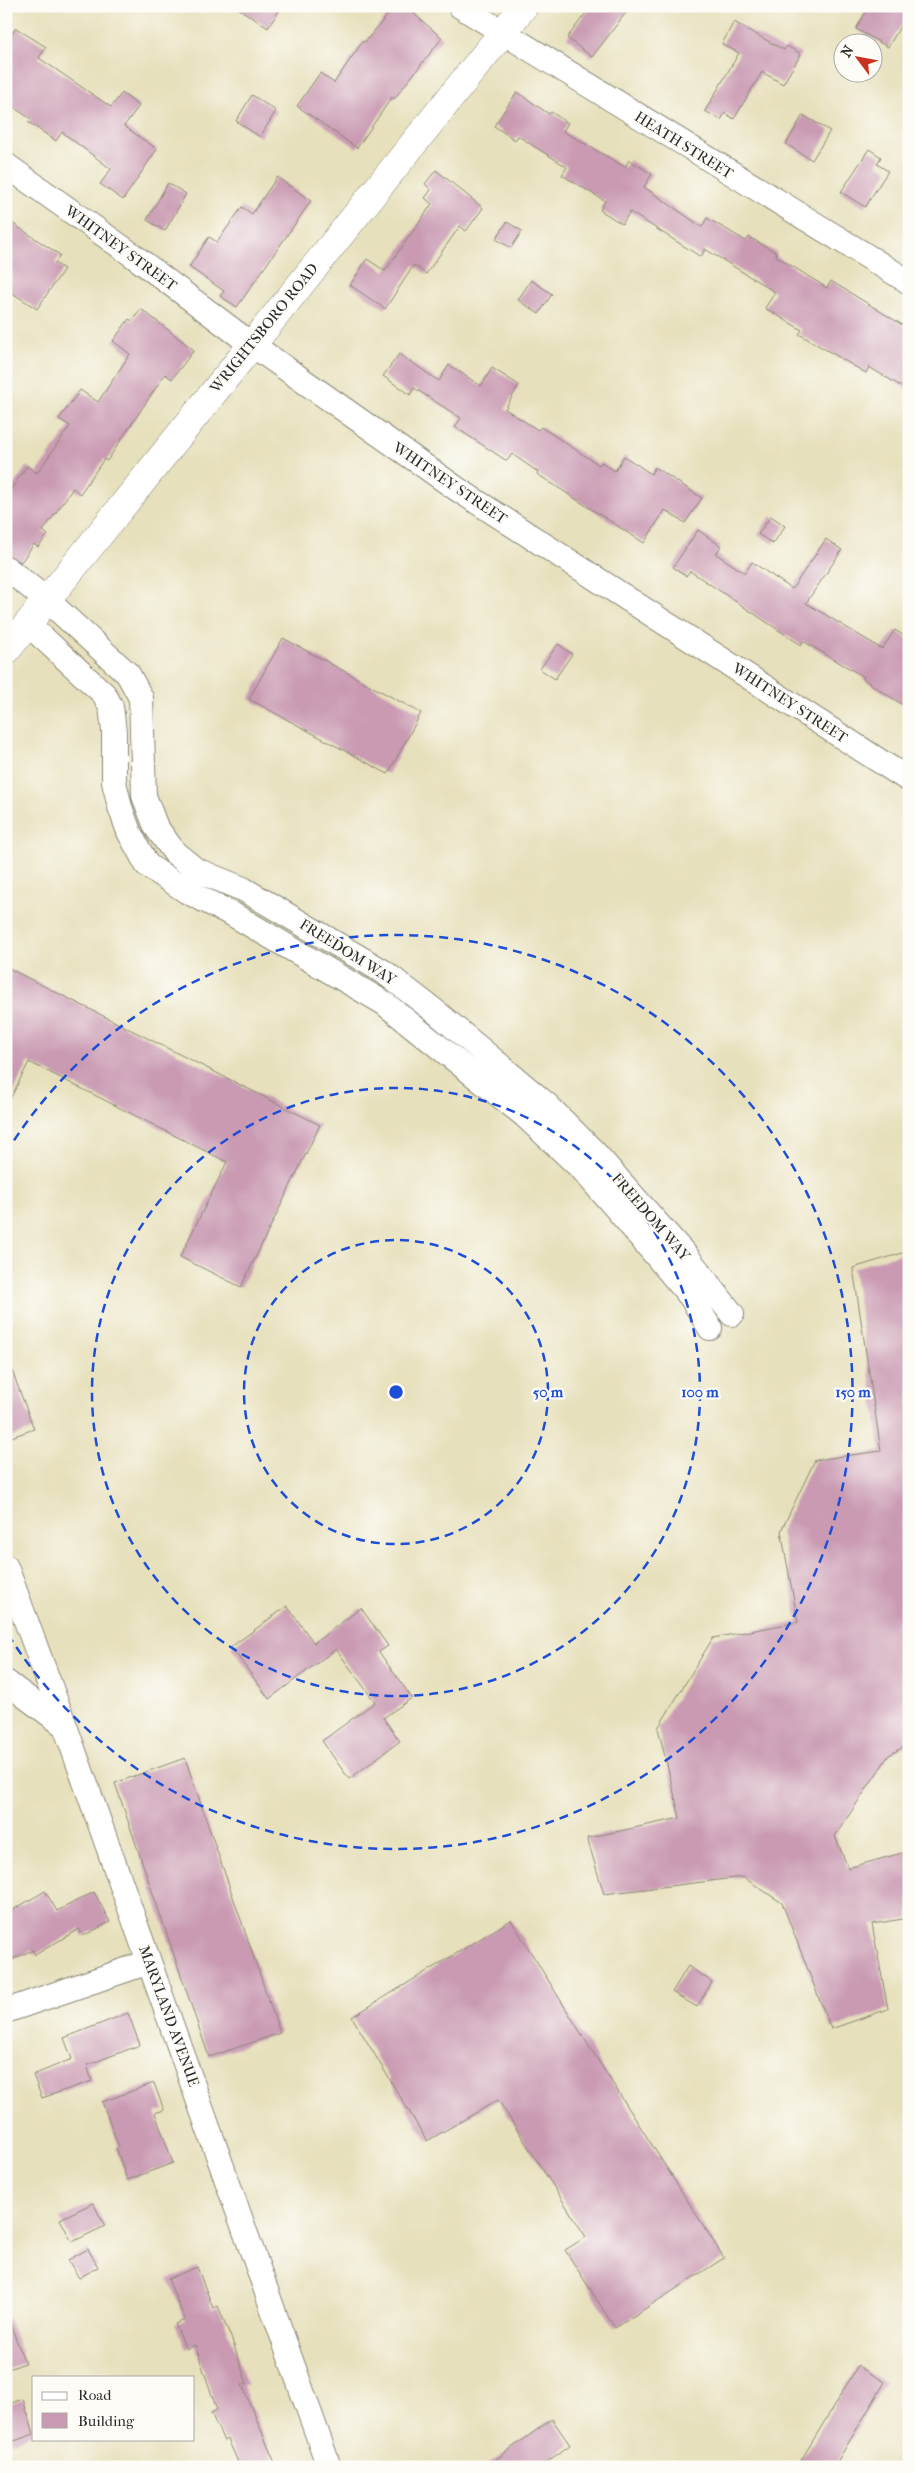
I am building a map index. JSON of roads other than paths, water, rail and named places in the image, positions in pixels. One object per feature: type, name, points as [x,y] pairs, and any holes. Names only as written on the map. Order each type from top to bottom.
[{"type":"main road","name":"WRIGHTSBORO ROAD","points":[[6,651],[524,6]]},
{"type":"street","name":"HEATH STREET","points":[[460,6],[909,282]]},
{"type":"street","name":"WHITNEY STREET","points":[[6,165],[131,254],[251,344],[458,489],[909,780]]},
{"type":"street","name":"FREEDOM WAY","points":[[6,568],[47,600],[128,674],[142,698],[144,796],[156,827],[175,852],[196,870],[242,889],[384,972],[436,1012],[547,1105],[594,1152],[688,1258],[732,1314]]},
{"type":"street","name":"FREEDOM WAY","points":[[28,624],[104,694],[111,707],[114,731],[114,782],[129,832],[147,866],[186,891],[229,912],[384,1003],[524,1115],[582,1169],[691,1297],[710,1328]]},
{"type":"street","name":"MARYLAND AVENUE","points":[[6,1567],[65,1726],[329,2467]]},
{"type":"street","points":[[6,1682],[65,1726]]},
{"type":"street","points":[[6,2012],[149,1962]]}]
